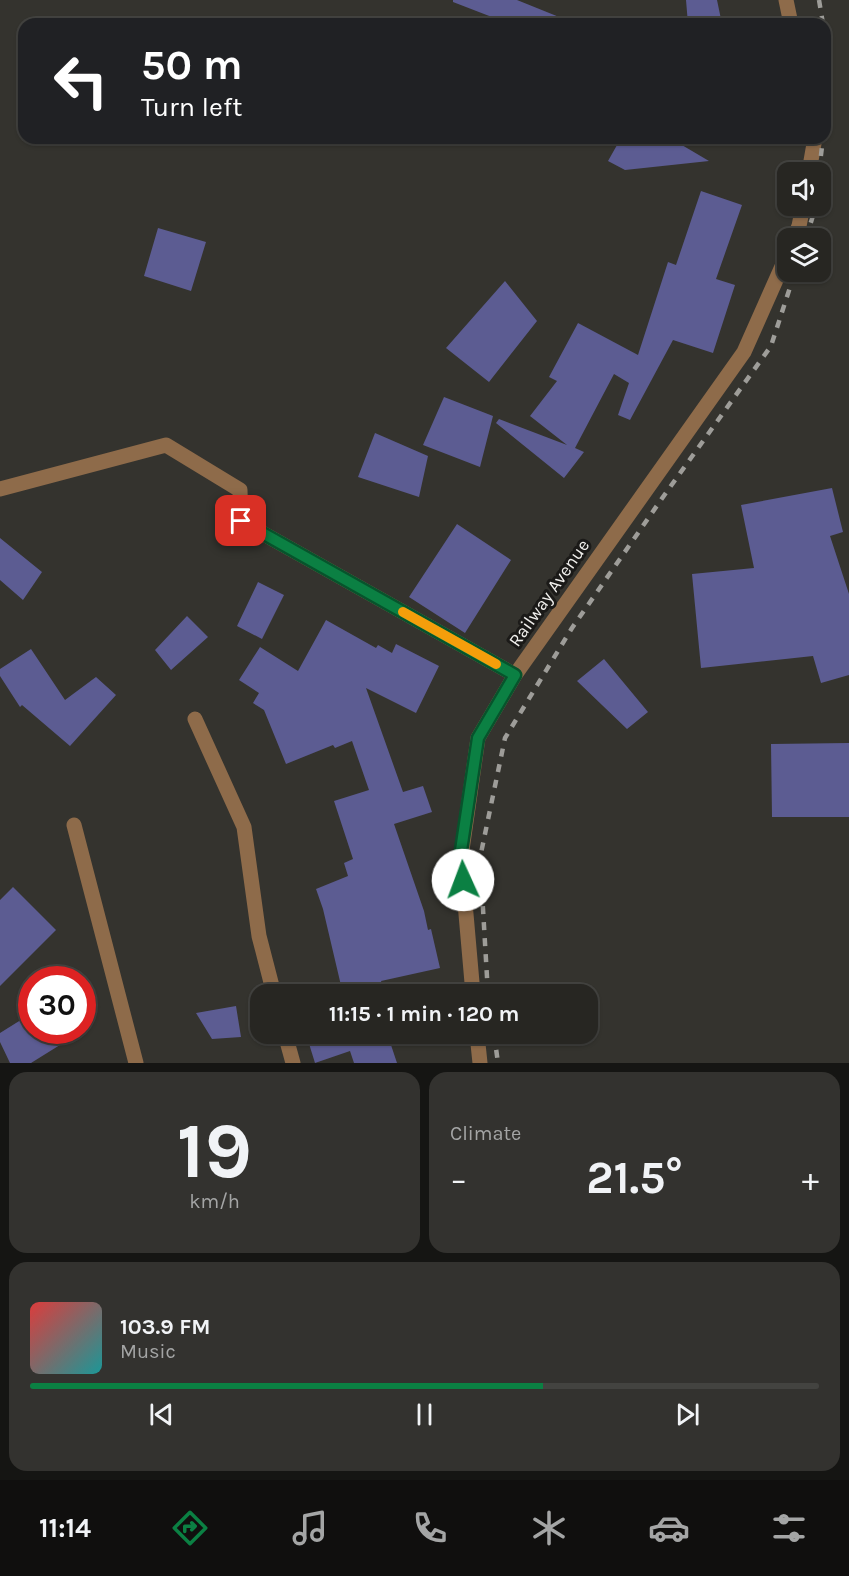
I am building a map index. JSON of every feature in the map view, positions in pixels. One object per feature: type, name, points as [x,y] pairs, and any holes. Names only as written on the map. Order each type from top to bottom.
[{"type":"street","points":[[786,0],[790,18]]},
{"type":"street","points":[[811,162],[814,144]]},
{"type":"street","name":"Railway Avenue","points":[[472,984],[460,857],[478,738],[515,675],[744,352],[777,278]]},
{"type":"street","points":[[0,489],[166,445],[240,490],[241,521],[515,675]]},
{"type":"street","points":[[195,719],[244,827],[259,936],[271,984]]},
{"type":"street","points":[[74,825],[136,1063]]},
{"type":"street","points":[[288,1044],[293,1063]]},
{"type":"street","points":[[478,1044],[480,1063]]},
{"type":"building","points":[[453,0],[517,0],[562,18],[494,18],[453,2]]},
{"type":"building","points":[[686,0],[717,0],[721,18],[688,18]]},
{"type":"building","points":[[618,144],[680,144],[709,161],[625,170],[608,161]]},
{"type":"building","points":[[701,191],[742,205],[716,279],[735,285],[713,353],[673,340],[630,420],[618,415],[629,383],[614,374],[575,448],[584,452],[564,478],[496,423],[499,419],[567,445],[530,416],[557,381],[549,377],[578,323],[638,355],[668,262],[676,265]]},
{"type":"building","points":[[158,228],[206,242],[191,291],[144,276]]},
{"type":"building","points":[[505,281],[537,321],[489,382],[446,348]]},
{"type":"building","points":[[444,397],[493,416],[480,467],[423,445]]},
{"type":"building","points":[[375,433],[428,456],[419,497],[358,477]]},
{"type":"building","points":[[832,488],[843,532],[830,536],[849,594],[849,675],[821,683],[813,656],[701,668],[692,574],[754,568],[741,505]]},
{"type":"building","points":[[457,524],[511,560],[465,633],[409,597]]},
{"type":"building","points":[[0,538],[42,572],[23,600],[0,580]]},
{"type":"building","points":[[258,582],[284,595],[262,639],[237,626]]},
{"type":"building","points":[[187,616],[208,637],[171,670],[155,650]]},
{"type":"building","points":[[326,620],[376,648],[378,645],[392,653],[396,644],[439,666],[416,713],[366,688],[403,792],[423,786],[432,812],[394,824],[424,911],[428,930],[431,929],[440,968],[381,981],[382,984],[341,984],[316,889],[348,876],[344,863],[353,859],[334,801],[369,790],[352,741],[335,748],[333,745],[286,764],[264,710],[253,703],[259,693],[239,680],[260,647],[298,671]]},
{"type":"building","points":[[31,649],[65,700],[96,677],[116,695],[70,746],[22,705],[20,707],[0,676],[0,669]]},
{"type":"building","points":[[604,659],[648,712],[627,729],[577,681]]},
{"type":"building","points":[[849,743],[849,817],[772,817],[771,744]]},
{"type":"building","points":[[13,887],[56,930],[0,986],[0,900]]},
{"type":"building","points":[[236,1006],[241,1037],[212,1039],[196,1013]]},
{"type":"building","points":[[18,1022],[18,1044],[62,1044],[31,1063],[10,1063],[0,1042],[0,1033]]},
{"type":"building","points":[[309,1044],[391,1044],[397,1063],[354,1063],[350,1051],[315,1063]]},
{"type":"railway","points":[[819,0],[822,18]]},
{"type":"railway","points":[[820,162],[822,144]]},
{"type":"railway","points":[[809,228],[813,216]]},
{"type":"railway","points":[[487,984],[480,858],[505,738],[572,628],[771,346],[792,282]]},
{"type":"railway","points":[[495,1044],[498,1063]]},
{"type":"slow traffic","points":[[403,612],[496,664]]},
{"type":"route","points":[[241,521],[515,675],[478,738],[460,857],[463,880]]}]
